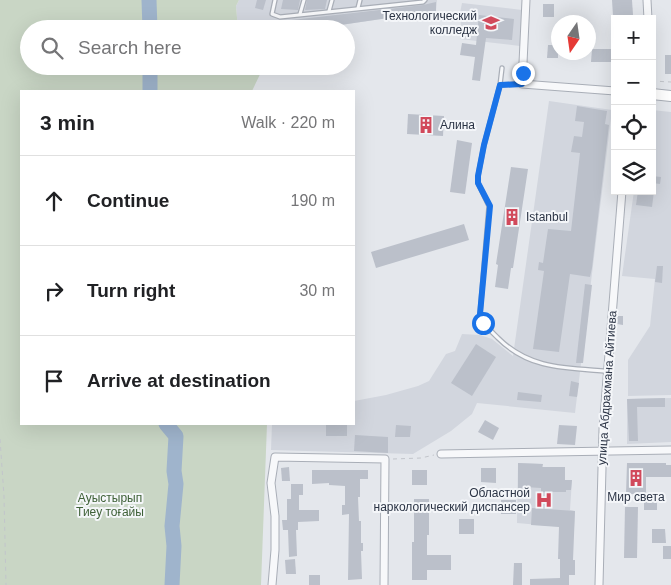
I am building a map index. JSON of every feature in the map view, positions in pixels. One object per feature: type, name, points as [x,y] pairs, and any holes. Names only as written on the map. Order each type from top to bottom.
[{"type":"street","points":[[526,0],[522,84],[611,91]]},
{"type":"street","points":[[647,0],[648,15]]},
{"type":"street","points":[[656,94],[671,96]]},
{"type":"street","name":"улица Абдрахмана Айтиева","points":[[598,585],[602,451],[622,195]]},
{"type":"street","points":[[441,454],[671,450]]},
{"type":"street","points":[[272,585],[275,550],[275,516],[272,483],[275,457],[385,459],[384,585]]},
{"type":"lane","points":[[275,0],[272,14],[280,17],[425,0]]},
{"type":"lane","points":[[300,14],[304,0]]},
{"type":"lane","points":[[329,11],[332,0]]},
{"type":"lane","points":[[358,8],[360,0]]},
{"type":"lane","points":[[502,68],[500,85],[478,176],[478,183],[490,206],[480,314],[483,323],[505,345],[520,356],[535,362],[567,368],[608,371]]},
{"type":"lane","points":[[500,85],[522,84]]},
{"type":"path","points":[[656,82],[671,82]]},
{"type":"path","points":[[0,439],[4,496],[6,585]]},
{"type":"path","points":[[385,459],[421,458],[441,454]]},
{"type":"shaded area","points":[[239,0],[437,0],[436,11],[355,23],[355,20],[237,20],[236,6]]},
{"type":"shaded area","name":"Технологический колледж","points":[[462,3],[522,10],[520,46],[460,39]]},
{"type":"shaded area","points":[[549,101],[611,110],[575,413],[477,403],[472,414],[451,431],[413,454],[271,450],[272,425],[355,425],[355,401],[386,395],[429,381],[446,354],[455,351],[462,334],[480,335],[492,339],[513,356]]},
{"type":"shaded area","points":[[656,110],[671,112],[671,395],[628,396],[628,360],[650,326],[655,279],[622,276],[633,195],[656,195]]},
{"type":"shaded area","points":[[671,398],[671,442],[627,444],[627,399]]},
{"type":"shaded area","name":"Областной наркологический диспансер","points":[[518,463],[543,464],[543,467],[565,467],[565,480],[572,480],[570,510],[575,511],[574,528],[517,523]]},
{"type":"green space","name":"Ауыстырып Тиеу тоғайы","points":[[0,0],[239,0],[236,6],[237,20],[20,20],[20,75],[260,75],[252,90],[20,90],[20,425],[267,425],[261,585],[0,585]]},
{"type":"building","points":[[257,0],[266,0],[263,10],[255,8]]},
{"type":"building","points":[[283,0],[300,0],[298,10],[281,9]]},
{"type":"building","points":[[307,0],[327,0],[325,9],[305,10]]},
{"type":"building","points":[[612,0],[632,0],[633,15],[613,15]]},
{"type":"building","points":[[436,2],[436,11],[355,23],[355,20],[292,20]]},
{"type":"building","points":[[543,4],[554,4],[554,15],[543,17]]},
{"type":"building","points":[[479,15],[514,19],[512,40],[486,38],[480,81],[472,80],[475,57],[460,55],[462,43],[476,45]]},
{"type":"building","points":[[548,45],[551,45],[551,58],[547,58]]},
{"type":"building","points":[[596,49],[611,49],[611,62],[591,62],[591,60],[596,60]]},
{"type":"building","points":[[665,55],[671,55],[671,74],[665,74]]},
{"type":"building","points":[[577,106],[607,111],[605,124],[609,125],[592,268],[590,277],[570,274],[559,352],[533,349],[544,271],[538,270],[539,262],[543,263],[548,229],[571,231],[580,153],[571,152],[574,136],[582,137],[584,122],[575,121]]},
{"type":"building","name":"Алина","points":[[408,114],[444,116],[443,136],[407,134]]},
{"type":"building","points":[[457,140],[472,143],[465,194],[450,192]]},
{"type":"building","name":"Istanbul","points":[[511,167],[528,169],[508,289],[495,287],[498,265],[496,264]]},
{"type":"building","points":[[656,176],[661,177],[660,184],[656,184]]},
{"type":"building","points":[[637,195],[654,195],[652,207],[636,205]]},
{"type":"building","points":[[464,224],[469,240],[376,268],[371,252]]},
{"type":"building","points":[[657,266],[663,266],[662,283],[655,282]]},
{"type":"building","points":[[585,284],[592,285],[583,363],[576,363]]},
{"type":"building","points":[[617,316],[623,316],[623,325],[617,324]]},
{"type":"building","points":[[476,344],[496,357],[472,396],[451,383]]},
{"type":"building","points":[[571,381],[579,383],[577,397],[569,396]]},
{"type":"building","points":[[518,392],[542,395],[541,402],[517,400]]},
{"type":"building","points":[[665,398],[665,407],[637,407],[638,441],[629,441],[627,399]]},
{"type":"building","points":[[485,420],[499,428],[493,440],[478,432]]},
{"type":"building","points":[[326,425],[347,425],[347,436],[326,436]]},
{"type":"building","points":[[396,425],[411,426],[410,437],[395,437]]},
{"type":"building","points":[[559,425],[577,426],[575,445],[557,444]]},
{"type":"building","points":[[355,435],[388,437],[388,453],[354,451]]},
{"type":"building","points":[[518,463],[543,464],[542,467],[565,467],[565,480],[572,480],[571,490],[566,490],[566,492],[541,492],[541,488],[524,487],[524,491],[518,491]]},
{"type":"building","name":"Мир света","points":[[627,463],[666,463],[666,465],[671,465],[671,477],[646,477],[646,494],[626,494]]},
{"type":"building","points":[[289,467],[290,481],[282,481],[281,468]]},
{"type":"building","points":[[481,468],[496,468],[496,483],[481,482]]},
{"type":"building","points":[[312,470],[368,470],[368,479],[360,479],[360,497],[358,497],[361,543],[363,543],[363,551],[361,551],[362,579],[348,580],[349,514],[342,515],[342,505],[345,505],[345,486],[329,485],[329,483],[312,484]]},
{"type":"building","points":[[412,470],[427,470],[427,485],[412,485]]},
{"type":"building","points":[[291,484],[303,484],[303,495],[299,495],[299,510],[319,510],[319,521],[298,522],[298,530],[296,530],[297,556],[289,557],[288,530],[283,530],[282,520],[287,520],[287,499],[291,499]]},
{"type":"building","points":[[644,496],[657,496],[657,510],[644,510]]},
{"type":"building","points":[[414,499],[429,499],[427,555],[451,555],[451,570],[427,570],[427,580],[412,580]]},
{"type":"building","points":[[501,500],[516,500],[516,514],[501,514]]},
{"type":"building","points":[[625,507],[638,507],[637,558],[624,558]]},
{"type":"building","points":[[532,508],[575,511],[573,560],[575,560],[575,575],[569,575],[569,585],[530,585],[530,579],[560,578],[560,559],[558,559],[559,527],[531,525]]},
{"type":"building","points":[[459,519],[474,519],[474,534],[459,534]]},
{"type":"building","points":[[652,529],[665,529],[666,543],[652,543]]},
{"type":"building","points":[[663,546],[671,546],[671,559],[663,559]]},
{"type":"building","points":[[295,559],[296,574],[286,574],[285,560]]},
{"type":"building","points":[[514,563],[522,563],[522,585],[513,585]]},
{"type":"building","points":[[309,575],[320,575],[320,585],[309,585]]},
{"type":"waterway","points":[[149,0],[150,20]]},
{"type":"waterway","points":[[150,75],[150,90]]},
{"type":"waterway","points":[[167,425],[176,436],[174,471],[176,484],[172,526],[174,546],[172,585]]},
{"type":"place","name":"Технологический колледж","points":[[491,23]]},
{"type":"place","name":"Алина","points":[[426,125]]},
{"type":"place","name":"Istanbul","points":[[512,217]]},
{"type":"place","name":"Мир света","points":[[636,478]]},
{"type":"place","name":"Областной наркологический диспансер","points":[[544,500]]},
{"type":"route","points":[[483,323],[480,314],[490,206],[478,183],[478,176],[500,85],[522,84],[523,73]]}]
